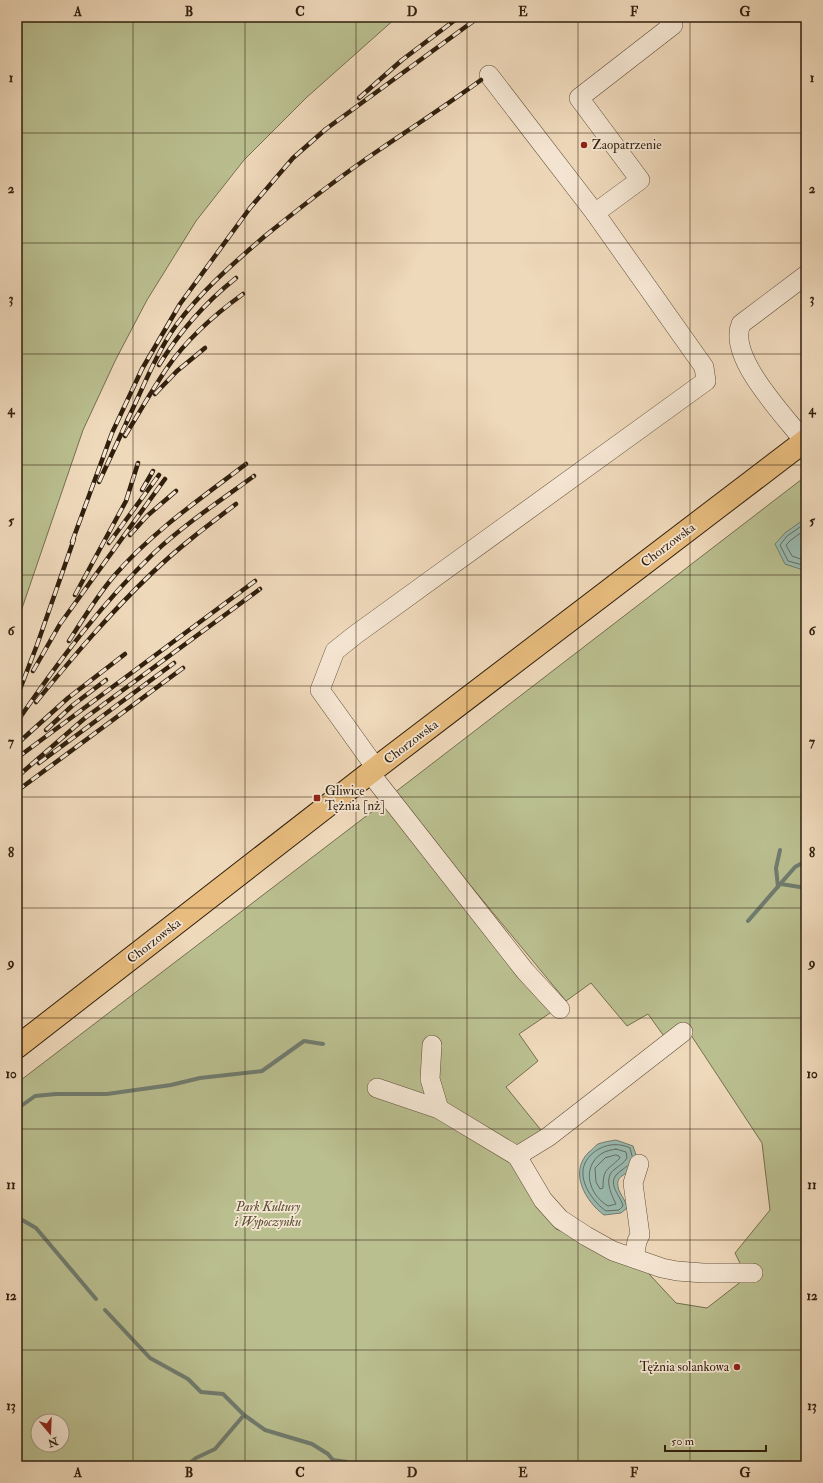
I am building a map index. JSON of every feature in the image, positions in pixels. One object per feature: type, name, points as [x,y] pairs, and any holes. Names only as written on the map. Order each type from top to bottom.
[{"type":"main road","name":"Chorzowska","points":[[17,1047],[805,440]]},
{"type":"lane","points":[[595,213],[640,180],[579,98],[673,25],[667,17]]},
{"type":"lane","points":[[489,75],[595,213],[704,367],[706,381],[335,651],[320,690],[374,771],[525,971],[560,1009]]},
{"type":"lane","points":[[805,440],[747,367],[738,341],[737,332],[740,324],[806,275]]},
{"type":"lane","points":[[517,1156],[548,1137],[684,1032]]},
{"type":"lane","points":[[432,1045],[430,1079],[439,1109]]},
{"type":"lane","points":[[377,1088],[439,1109],[517,1156],[543,1200],[560,1219],[613,1251],[662,1268],[677,1271],[703,1273],[753,1273]]},
{"type":"lane","points":[[634,1258],[636,1241],[640,1235],[633,1183],[639,1164]]},
{"type":"green space","points":[[17,17],[397,17],[306,98],[244,160],[196,221],[147,300],[116,359],[83,430],[17,623]]},
{"type":"green space","name":"Park Kultury i Wypoczynku","points":[[806,476],[806,1466],[17,1466],[17,1083],[382,804],[553,1011],[519,1034],[538,1061],[506,1087],[545,1135],[512,1159],[556,1229],[637,1261],[676,1303],[707,1308],[747,1277],[735,1253],[770,1210],[762,1143],[685,1026],[666,1039],[648,1014],[627,1026],[591,983],[566,1001],[394,793]]},
{"type":"water","points":[[806,518],[806,571],[785,564],[775,544],[785,533]]},
{"type":"water","points":[[616,1140],[633,1146],[637,1158],[630,1170],[619,1178],[618,1181],[619,1190],[627,1208],[621,1213],[604,1215],[586,1195],[580,1177],[580,1168],[583,1160],[589,1152],[598,1144]]},
{"type":"waterway","points":[[778,887],[776,868],[780,850]]},
{"type":"waterway","points":[[748,921],[795,867],[806,861]]},
{"type":"waterway","points":[[781,884],[806,888]]},
{"type":"waterway","points":[[17,1109],[35,1096],[56,1094],[107,1094],[171,1085],[200,1078],[262,1071],[304,1041],[323,1044]]},
{"type":"waterway","points":[[17,1217],[36,1228],[96,1299]]},
{"type":"waterway","points":[[105,1310],[150,1358],[188,1379],[201,1392],[223,1394],[244,1415],[265,1430],[312,1444],[328,1454],[333,1460],[347,1462],[352,1466]]},
{"type":"waterway","points":[[186,1466],[196,1458],[215,1449],[244,1415]]},
{"type":"railway","points":[[359,98],[402,60],[459,17]]},
{"type":"railway","points":[[72,542],[112,433],[142,369],[180,304],[250,208],[293,158],[326,129],[479,17]]},
{"type":"railway","points":[[127,421],[169,335],[197,300],[219,277],[265,236],[321,192],[364,160],[481,80]]},
{"type":"railway","points":[[159,365],[167,352],[194,318],[214,297],[236,278]]},
{"type":"railway","points":[[125,436],[161,376],[183,347],[211,319],[243,294]]},
{"type":"railway","points":[[155,394],[177,371],[205,348]]},
{"type":"railway","points":[[99,482],[129,417]]},
{"type":"railway","points":[[75,595],[126,501],[138,463]]},
{"type":"railway","points":[[69,641],[90,608],[114,576],[129,560],[160,530],[246,464]]},
{"type":"railway","points":[[142,490],[153,471]]},
{"type":"railway","points":[[109,543],[159,475]]},
{"type":"railway","points":[[17,722],[48,677],[99,612],[136,571],[178,532],[203,512],[254,476]]},
{"type":"railway","points":[[33,671],[60,624],[165,479]]},
{"type":"railway","points":[[130,535],[147,516],[176,491]]},
{"type":"railway","points":[[36,702],[92,636],[136,588],[182,546],[236,504]]},
{"type":"railway","points":[[17,697],[74,539]]},
{"type":"railway","points":[[17,758],[255,581]]},
{"type":"railway","points":[[17,777],[85,718],[260,589]]},
{"type":"railway","points":[[17,744],[68,698],[125,654]]},
{"type":"railway","points":[[39,763],[174,663]]},
{"type":"railway","points":[[17,791],[183,668]]},
{"type":"railway","points":[[46,730],[73,705],[106,680]]},
{"type":"place","name":"Zaopatrzenie","points":[[584,145]]},
{"type":"place","name":"Gliwice Tężnia [nż]","points":[[317,798]]},
{"type":"place","name":"Tężnia solankowa","points":[[737,1367]]}]
